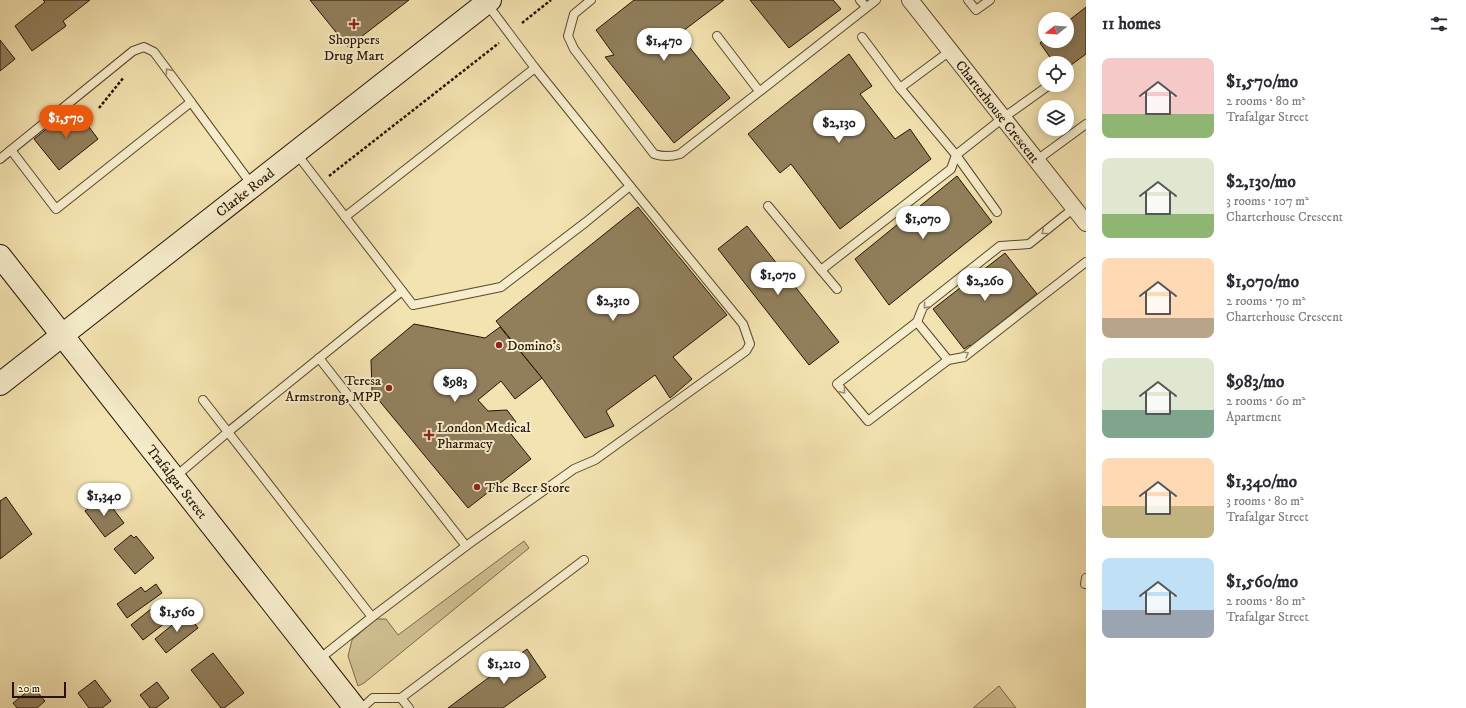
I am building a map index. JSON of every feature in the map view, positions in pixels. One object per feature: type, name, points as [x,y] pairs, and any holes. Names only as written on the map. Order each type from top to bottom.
[{"type":"main road","name":"Clarke Road","points":[[0,384],[252,185],[488,2]]},
{"type":"main road","name":"Trafalgar Street","points":[[0,256],[355,708]]},
{"type":"street","name":"Charterhouse Crescent","points":[[910,0],[1086,223]]},
{"type":"lane","points":[[591,0],[574,14],[568,36],[574,49],[654,154],[663,157],[680,154],[876,0]]},
{"type":"lane","points":[[860,0],[866,7]]},
{"type":"lane","points":[[968,0],[976,10],[990,0]]},
{"type":"lane","points":[[318,660],[466,546],[574,469],[595,460],[746,352],[750,344],[743,324],[535,68],[488,2]]},
{"type":"lane","points":[[717,36],[759,92]]},
{"type":"lane","points":[[862,37],[900,88],[956,155],[997,212]]},
{"type":"lane","points":[[0,159],[133,51],[144,47],[154,52],[252,185]]},
{"type":"lane","points":[[900,88],[950,51]]},
{"type":"lane","points":[[345,217],[535,68]]},
{"type":"lane","points":[[821,270],[951,170],[956,155],[1003,118],[1040,92]]},
{"type":"lane","points":[[10,150],[56,209],[191,102]]},
{"type":"lane","points":[[1037,160],[1086,124]]},
{"type":"lane","points":[[295,152],[412,306],[501,287],[630,186]]},
{"type":"lane","points":[[768,206],[837,289]]},
{"type":"lane","points":[[1074,208],[1029,244],[1000,246],[923,306],[917,322],[837,384],[868,421],[948,360],[964,357],[1086,262]]},
{"type":"lane","points":[[174,477],[402,291]]},
{"type":"lane","points":[[917,322],[948,360]]},
{"type":"lane","points":[[319,358],[466,546]]},
{"type":"lane","points":[[203,400],[372,617]]},
{"type":"lane","points":[[362,708],[373,698],[401,698],[584,560]]},
{"type":"lane","points":[[401,698],[409,708]]},
{"type":"path","points":[[522,23],[551,0]]},
{"type":"path","points":[[328,177],[499,43]]},
{"type":"shaded area","points":[[524,541],[529,548],[364,683],[358,686],[348,656],[352,640],[376,619],[386,619],[398,635]]},
{"type":"shaded area","points":[[999,686],[1016,708],[973,708]]},
{"type":"building","points":[[43,0],[90,0],[63,21],[66,26],[32,51],[15,26],[45,2]]},
{"type":"building","name":"Shoppers Drug Mart","points":[[310,0],[409,0],[348,47]]},
{"type":"building","points":[[634,0],[724,0],[679,34],[730,98],[674,143],[605,57],[614,55],[596,30]]},
{"type":"building","points":[[750,0],[833,0],[841,9],[789,48]]},
{"type":"building","points":[[1086,7],[1086,54],[1074,63],[1074,56],[1049,56],[1044,48],[1074,48],[1074,16]]},
{"type":"building","points":[[0,40],[15,59],[0,71]]},
{"type":"building","points":[[849,54],[872,86],[860,94],[895,139],[910,129],[931,159],[840,229],[791,164],[780,173],[748,134]]},
{"type":"building","points":[[74,107],[98,139],[59,170],[34,139]]},
{"type":"building","points":[[957,176],[992,222],[889,305],[855,259]]},
{"type":"building","points":[[638,207],[727,315],[673,357],[692,379],[670,398],[655,375],[606,411],[614,426],[585,438],[542,378],[496,321]]},
{"type":"building","points":[[747,226],[839,342],[809,365],[718,249]]},
{"type":"building","points":[[1005,253],[1037,294],[971,346],[970,345],[964,349],[933,309]]},
{"type":"building","points":[[414,324],[485,338],[500,327],[542,378],[515,399],[501,381],[478,400],[488,411],[507,410],[516,422],[507,429],[531,459],[468,508],[372,392],[371,360]]},
{"type":"building","points":[[6,497],[32,534],[0,559],[0,501]]},
{"type":"building","points":[[104,497],[124,523],[105,537],[85,511]]},
{"type":"building","points":[[131,535],[134,538],[136,536],[154,558],[135,574],[114,549]]},
{"type":"building","points":[[156,584],[162,593],[127,618],[117,604],[141,587],[145,592]]},
{"type":"building","points":[[171,604],[178,613],[143,640],[131,625],[156,605],[161,612]]},
{"type":"building","points":[[187,613],[198,628],[166,653],[155,639]]},
{"type":"building","points":[[527,649],[546,677],[503,708],[448,708]]},
{"type":"building","points":[[213,653],[244,693],[224,708],[221,708],[191,670]]},
{"type":"building","points":[[95,680],[111,701],[102,708],[89,708],[78,693]]},
{"type":"building","points":[[157,682],[169,698],[156,708],[150,708],[140,695]]},
{"type":"building","points":[[33,687],[45,701],[37,708],[17,708],[13,703]]},
{"type":"place","name":"Shoppers Drug Mart","points":[[354,24]]},
{"type":"place","name":"Domino's","points":[[499,345]]},
{"type":"place","name":"Teresa Armstrong, MPP","points":[[389,388]]},
{"type":"place","name":"London Medical Pharmacy","points":[[429,435]]},
{"type":"place","name":"The Beer Store","points":[[477,487]]}]
